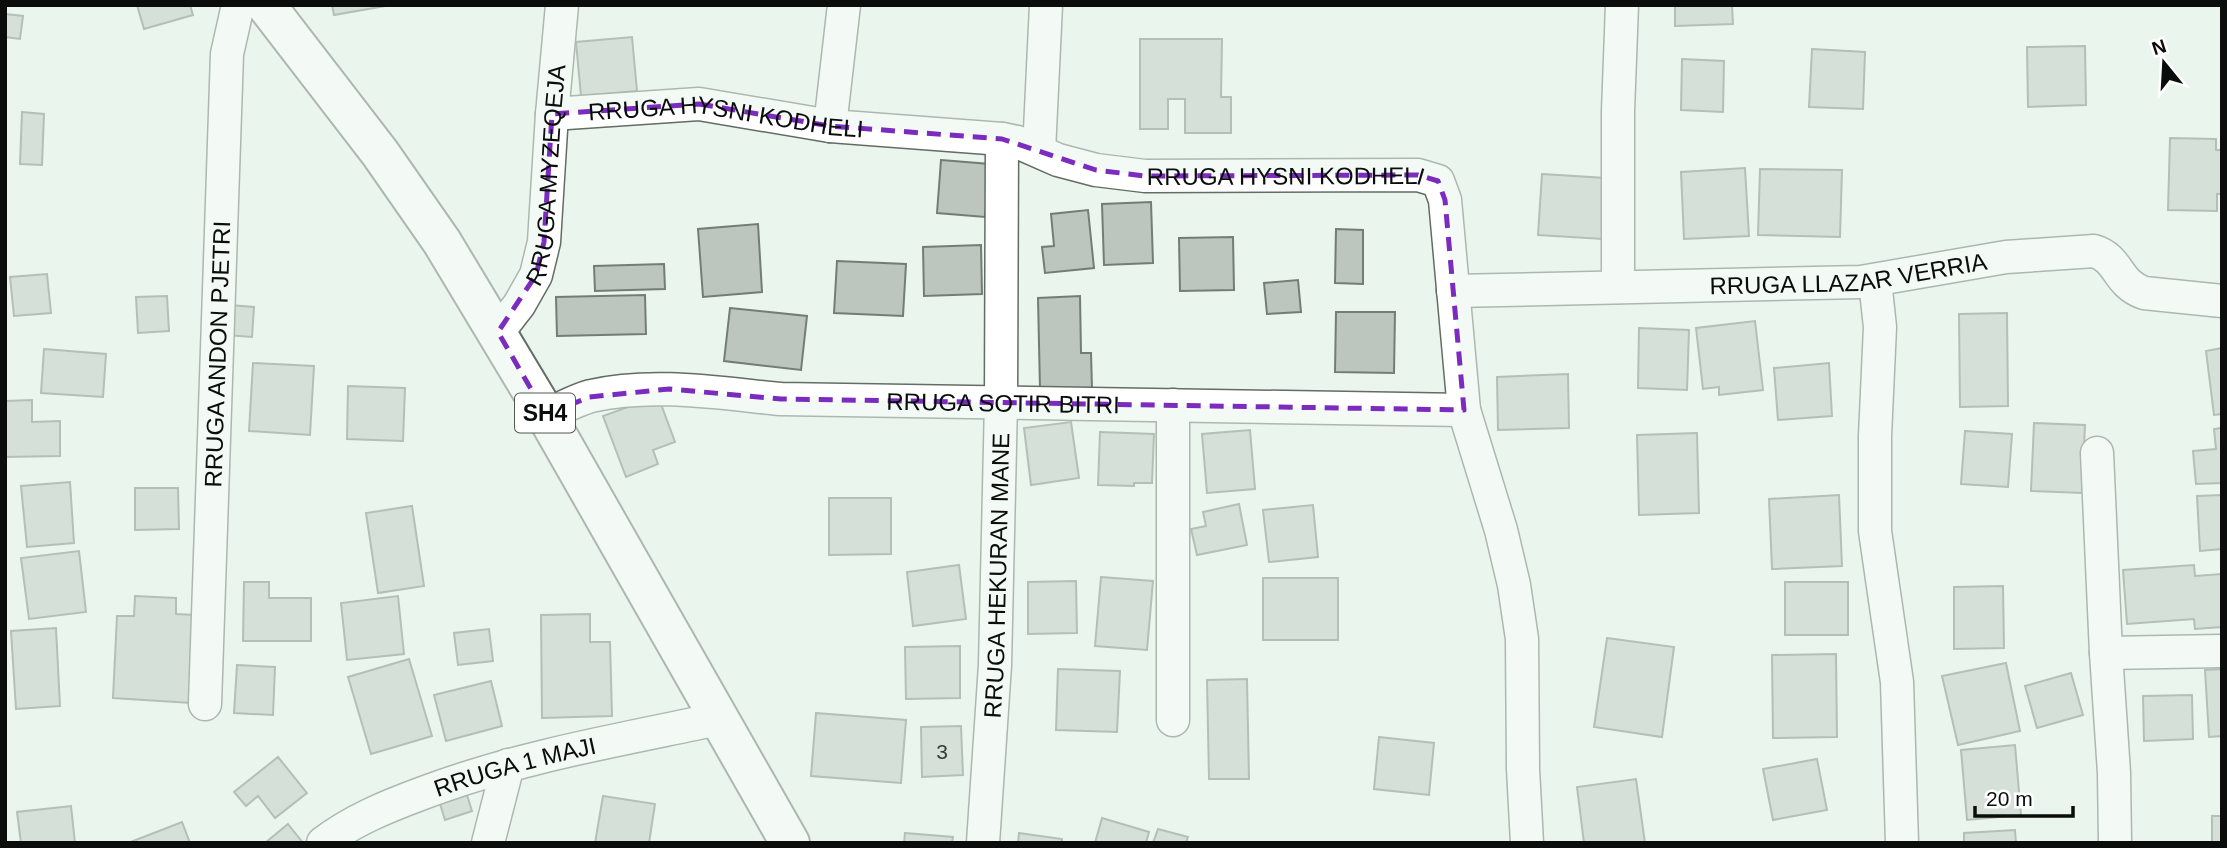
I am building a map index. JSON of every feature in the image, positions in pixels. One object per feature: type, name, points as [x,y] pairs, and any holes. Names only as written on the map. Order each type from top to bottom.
[{"type":"main road","name":"SH4","points":[[266,5],[380,153],[442,242],[498,332],[790,843]]},
{"type":"street","name":"RRUGA ANDON PJETRI","points":[[205,704],[227,54],[237,5]]},
{"type":"street","name":"RRUGA MYZEQEJA","points":[[498,332],[519,305],[536,275],[544,242],[562,5]]},
{"type":"street","points":[[830,126],[844,5]]},
{"type":"street","points":[[1039,152],[1046,5]]},
{"type":"street","points":[[1618,287],[1618,111],[1622,5]]},
{"type":"street","name":"RRUGA HYSNI KODHELI","points":[[552,114],[699,104],[830,126],[1002,139],[1017,142],[1058,160],[1096,170],[1145,176],[1418,176],[1438,181],[1445,200],[1464,410],[1494,506],[1514,585],[1522,639],[1523,769],[1527,843]]},
{"type":"street","name":"RRUGA HEKURAN MANE","points":[[983,843],[995,665],[1001,402],[1002,139]]},
{"type":"street","name":"RRUGA LLAZAR VERRIA","points":[[1453,291],[1875,281],[2006,257],[2094,251],[2105,254],[2133,289],[2144,293],[2222,301]]},
{"type":"street","points":[[1875,281],[1880,327],[1875,436],[1875,531],[1897,682],[1902,843]]},
{"type":"street","name":"RRUGA SOTIR BITRI","points":[[546,415],[589,397],[626,391],[668,389],[781,400],[1464,410]]},
{"type":"street","points":[[1173,405],[1173,720]]},
{"type":"street","points":[[2097,453],[2114,773],[2115,843]]},
{"type":"street","points":[[2106,653],[2222,651]]},
{"type":"street","name":"RRUGA 1 MAJI","points":[[323,843],[347,826],[381,809],[456,780],[508,765],[718,719]]},
{"type":"street","points":[[488,843],[508,765]]},
{"type":"highlighted area","points":[[699,104],[830,126],[1002,139],[1096,170],[1145,176],[1418,175],[1438,181],[1445,200],[1464,410],[781,399],[669,389],[589,397],[546,415],[498,332],[536,275],[544,242],[552,114]]},
{"type":"building","points":[[137,5],[190,5],[193,15],[144,29]]},
{"type":"building","points":[[332,5],[391,5],[334,15]]},
{"type":"building","points":[[1675,5],[1732,5],[1733,24],[1675,26]]},
{"type":"building","points":[[5,14],[23,16],[20,39],[5,37]]},
{"type":"building","points":[[632,37],[637,91],[581,96],[576,42]]},
{"type":"building","points":[[1140,39],[1222,39],[1221,97],[1231,97],[1231,133],[1185,133],[1185,99],[1168,99],[1168,129],[1140,129]]},
{"type":"building","points":[[2085,46],[2086,105],[2028,107],[2027,47]]},
{"type":"building","points":[[1812,49],[1865,52],[1863,109],[1809,107]]},
{"type":"building","points":[[1682,59],[1724,61],[1723,112],[1681,110]]},
{"type":"building","points":[[22,112],[44,114],[42,165],[20,164]]},
{"type":"building","points":[[2170,138],[2216,139],[2216,150],[2222,150],[2222,194],[2217,194],[2217,211],[2168,210]]},
{"type":"building","points":[[941,160],[990,164],[985,217],[937,213]]},
{"type":"building","points":[[1745,168],[1749,236],[1684,239],[1681,172]]},
{"type":"building","points":[[1760,169],[1842,170],[1840,237],[1758,235]]},
{"type":"building","points":[[1542,174],[1606,178],[1603,239],[1538,235]]},
{"type":"building","points":[[1151,202],[1153,263],[1104,265],[1102,204]]},
{"type":"building","points":[[1088,210],[1094,268],[1045,273],[1042,247],[1054,246],[1051,214]]},
{"type":"building","points":[[758,224],[762,292],[703,297],[698,229]]},
{"type":"building","points":[[1336,229],[1363,230],[1363,284],[1335,283]]},
{"type":"building","points":[[1233,237],[1234,290],[1180,291],[1179,238]]},
{"type":"building","points":[[981,245],[982,294],[924,296],[923,247]]},
{"type":"building","points":[[837,261],[906,264],[903,316],[834,313]]},
{"type":"building","points":[[664,264],[665,289],[595,291],[594,266]]},
{"type":"building","points":[[47,274],[51,313],[14,316],[10,277]]},
{"type":"building","points":[[1298,280],[1301,312],[1267,314],[1264,283]]},
{"type":"building","points":[[645,295],[646,334],[557,336],[556,297]]},
{"type":"building","points":[[167,296],[169,331],[138,333],[136,297]]},
{"type":"building","points":[[1080,296],[1081,353],[1091,353],[1092,388],[1040,389],[1038,298]]},
{"type":"building","points":[[229,305],[254,307],[252,337],[226,335]]},
{"type":"building","points":[[730,308],[807,316],[801,370],[724,361]]},
{"type":"building","points":[[1336,312],[1395,312],[1394,373],[1335,372]]},
{"type":"building","points":[[2007,313],[2008,406],[1960,407],[1959,314]]},
{"type":"building","points":[[1755,321],[1763,390],[1719,395],[1719,387],[1703,389],[1696,328]]},
{"type":"building","points":[[1639,328],[1689,330],[1687,390],[1638,388]]},
{"type":"building","points":[[2222,348],[2222,414],[2214,415],[2206,351]]},
{"type":"building","points":[[44,349],[106,354],[103,397],[41,393]]},
{"type":"building","points":[[253,363],[314,366],[310,435],[249,431]]},
{"type":"building","points":[[1829,363],[1832,416],[1778,420],[1774,368]]},
{"type":"building","points":[[1568,374],[1569,428],[1498,430],[1497,377]]},
{"type":"building","points":[[348,386],[405,388],[403,441],[347,439]]},
{"type":"building","points":[[658,396],[675,442],[653,450],[658,464],[626,477],[603,416]]},
{"type":"building","points":[[32,400],[32,422],[60,421],[60,456],[5,457],[5,401]]},
{"type":"building","points":[[1071,422],[1079,478],[1031,485],[1024,428]]},
{"type":"building","points":[[2034,423],[2085,425],[2082,493],[2031,491]]},
{"type":"building","points":[[2222,428],[2222,483],[2196,484],[2193,451],[2216,449],[2214,429]]},
{"type":"building","points":[[1250,430],[1255,489],[1207,493],[1202,434]]},
{"type":"building","points":[[1965,431],[2012,434],[2008,487],[1961,484]]},
{"type":"building","points":[[1100,432],[1154,434],[1152,483],[1134,483],[1134,486],[1098,485]]},
{"type":"building","points":[[1697,433],[1699,513],[1639,515],[1637,435]]},
{"type":"building","points":[[70,482],[74,543],[27,547],[21,486]]},
{"type":"building","points":[[135,488],[178,488],[179,529],[135,530]]},
{"type":"building","points":[[1839,495],[1842,566],[1772,569],[1769,499]]},
{"type":"building","points":[[2222,495],[2222,549],[2200,551],[2197,496]]},
{"type":"building","points":[[829,498],[891,498],[891,554],[829,555]]},
{"type":"building","points":[[1239,504],[1247,545],[1197,555],[1191,529],[1206,526],[1203,512]]},
{"type":"building","points":[[1313,505],[1318,557],[1269,562],[1263,510]]},
{"type":"building","points":[[412,506],[424,586],[378,593],[366,513]]},
{"type":"building","points":[[79,551],[86,612],[29,619],[21,558]]},
{"type":"building","points":[[959,565],[966,619],[913,626],[907,572]]},
{"type":"building","points":[[2194,565],[2195,576],[2222,574],[2222,627],[2195,629],[2194,619],[2127,624],[2123,570]]},
{"type":"building","points":[[1101,577],[1153,581],[1147,650],[1095,646]]},
{"type":"building","points":[[1263,578],[1338,578],[1338,640],[1263,640]]},
{"type":"building","points":[[1076,581],[1077,633],[1028,634],[1028,582]]},
{"type":"building","points":[[244,582],[269,582],[269,598],[311,598],[311,641],[243,641]]},
{"type":"building","points":[[1785,582],[1848,582],[1848,635],[1785,635]]},
{"type":"building","points":[[2003,586],[2004,648],[1954,649],[1954,587]]},
{"type":"building","points":[[135,596],[176,598],[176,614],[196,615],[191,703],[113,698],[117,616],[134,616]]},
{"type":"building","points":[[398,596],[404,654],[347,660],[341,603]]},
{"type":"building","points":[[590,614],[590,642],[610,642],[612,716],[542,718],[541,615]]},
{"type":"building","points":[[56,628],[60,706],[16,709],[11,631]]},
{"type":"building","points":[[489,629],[493,661],[458,665],[454,633]]},
{"type":"building","points":[[1607,638],[1674,647],[1662,737],[1594,727]]},
{"type":"building","points":[[960,646],[960,698],[906,699],[905,647]]},
{"type":"building","points":[[1836,654],[1837,737],[1773,738],[1772,655]]},
{"type":"building","points":[[409,659],[432,736],[371,754],[348,677]]},
{"type":"building","points":[[2006,663],[2020,731],[1958,745],[1942,676]]},
{"type":"building","points":[[237,665],[275,667],[273,715],[234,713]]},
{"type":"building","points":[[1058,669],[1120,671],[1117,732],[1056,730]]},
{"type":"building","points":[[2222,669],[2222,736],[2209,737],[2205,670]]},
{"type":"building","points":[[2071,673],[2083,715],[2037,728],[2025,686]]},
{"type":"building","points":[[1247,679],[1249,779],[1209,779],[1207,680]]},
{"type":"building","points":[[491,681],[502,726],[446,741],[434,695]]},
{"type":"building","points":[[2192,695],[2193,739],[2144,741],[2143,696]]},
{"type":"building","points":[[816,713],[906,720],[901,783],[811,776]]},
{"type":"building","points":[[961,726],[963,775],[922,777],[921,727]]},
{"type":"building","points":[[1379,737],[1434,743],[1429,795],[1374,789]]},
{"type":"building","points":[[2015,745],[2021,815],[1967,820],[1961,750]]},
{"type":"building","points":[[278,757],[307,793],[275,818],[258,796],[246,806],[234,792]]},
{"type":"building","points":[[1817,759],[1827,810],[1773,820],[1763,769]]},
{"type":"building","points":[[1636,779],[1645,843],[1584,843],[1577,787]]},
{"type":"building","points":[[467,795],[472,811],[445,820],[440,804]]},
{"type":"building","points":[[603,796],[655,804],[649,843],[595,843]]},
{"type":"building","points":[[71,806],[75,843],[21,843],[17,812]]},
{"type":"building","points":[[2212,816],[2222,816],[2222,843],[2212,843]]},
{"type":"building","points":[[1102,818],[1149,832],[1146,843],[1095,843]]},
{"type":"building","points":[[182,822],[190,843],[128,843]]},
{"type":"building","points":[[288,824],[303,843],[265,843]]},
{"type":"building","points":[[1158,829],[1188,837],[1186,843],[1153,843]]},
{"type":"building","points":[[2015,830],[2016,843],[1964,843],[1964,833]]},
{"type":"building","points":[[905,833],[953,837],[952,843],[904,843]]},
{"type":"building","points":[[1019,833],[1062,839],[1062,843],[1018,843]]}]
